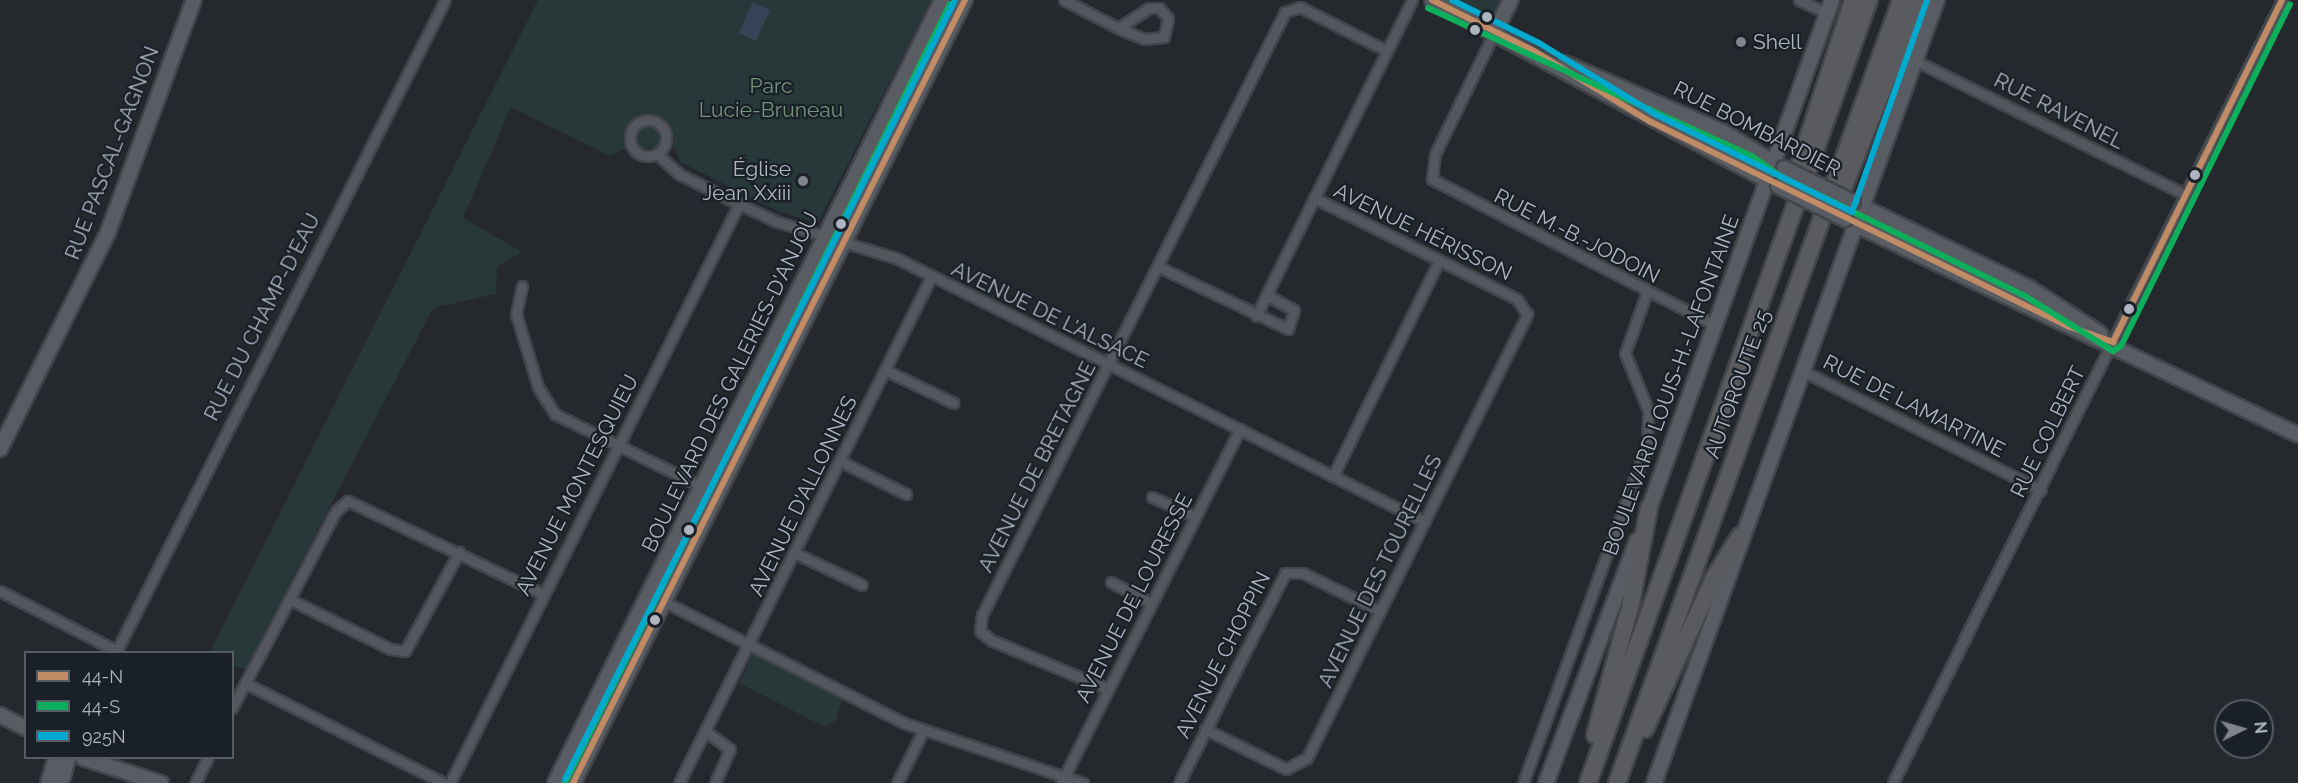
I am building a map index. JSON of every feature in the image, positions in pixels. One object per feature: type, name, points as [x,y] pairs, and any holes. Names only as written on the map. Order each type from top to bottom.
[{"type":"highway","points":[[1777,248],[1813,113],[1853,0]]},
{"type":"highway","name":"AUTOROUTE 25","points":[[1586,783],[1777,248],[1869,0]]},
{"type":"highway","name":"AUTOROUTE 25","points":[[1618,780],[1900,0]]},
{"type":"highway","points":[[1789,309],[1869,133],[1918,0]]},
{"type":"highway","points":[[1586,783],[1604,691],[1631,603],[1649,508]]},
{"type":"highway","points":[[1618,780],[1671,684],[1714,578],[1740,536]]},
{"type":"street","name":"RUE PASCAL-GAGNON","points":[[0,448],[108,232],[194,0]]},
{"type":"street","name":"RUE DU CHAMP-D'EAU","points":[[118,651],[445,0]]},
{"type":"street","name":"BOULEVARD DES GALERIES-D'ANJOU","points":[[555,783],[827,237],[942,0]]},
{"type":"street","name":"BOULEVARD DES GALERIES-D'ANJOU","points":[[573,783],[844,241],[919,97],[965,0]]},
{"type":"street","points":[[1064,0],[1118,28],[1155,40],[1166,33],[1168,18],[1159,8],[1149,8],[1118,28]]},
{"type":"street","points":[[1256,316],[1412,0]]},
{"type":"street","name":"RUE BOMBARDIER","points":[[1432,0],[1534,51],[1714,128],[1779,165],[2029,288],[2113,342]]},
{"type":"street","points":[[1495,31],[1511,0]]},
{"type":"street","points":[[1799,0],[1830,7]]},
{"type":"street","points":[[1654,783],[1740,536],[1803,371],[1851,222],[1916,61],[1937,0]]},
{"type":"street","name":"RUE COLBERT","points":[[1893,783],[2041,490],[2282,0]]},
{"type":"street","name":"AVENUE DE BRETAGNE","points":[[1108,689],[991,640],[980,623],[1285,12],[1295,3],[1387,51]]},
{"type":"street","name":"BOULEVARD LOUIS-H.-LAFONTAINE","points":[[1546,783],[1715,325],[1779,165],[1830,7]]},
{"type":"street","name":"RUE M.-B.-JODOIN","points":[[1495,31],[1430,171],[1438,186],[1715,325]]},
{"type":"street","name":"RUE BOMBARDIER","points":[[1534,51],[1619,105],[1772,183],[1851,222],[2113,342],[2298,435]]},
{"type":"street","name":"RUE RAVENEL","points":[[1916,61],[2186,195]]},
{"type":"street","points":[[899,87],[919,97]]},
{"type":"street","name":"AVENUE DE L'ALSACE","points":[[657,153],[679,174],[739,204],[827,237],[844,241],[932,277],[1425,522]]},
{"type":"street","name":"AVENUE HÉRISSON","points":[[1314,198],[1517,299]]},
{"type":"street","name":"AVENUE MONTESQUIEU","points":[[450,783],[739,204]]},
{"type":"street","points":[[1333,476],[1439,261]]},
{"type":"street","points":[[1159,267],[1284,330],[1295,317],[1292,308],[1267,295]]},
{"type":"street","name":"AVENUE D'ALLONNES","points":[[679,783],[932,277]]},
{"type":"street","points":[[522,286],[516,314],[545,404],[555,414],[717,494]]},
{"type":"street","name":"BOULEVARD LOUIS-H.-LAFONTAINE","points":[[1523,783],[1647,444],[1648,410],[1625,353],[1647,292]]},
{"type":"street","name":"AVENUE DES TOURELLES","points":[[1205,729],[1286,769],[1301,766],[1527,314],[1517,299]]},
{"type":"street","points":[[885,370],[954,403]]},
{"type":"street","name":"RUE DE LAMARTINE","points":[[1803,371],[2041,490]]},
{"type":"street","name":"AVENUE DE LOURESSE","points":[[1063,780],[1240,429]]},
{"type":"street","points":[[840,461],[906,494]]},
{"type":"street","points":[[1152,496],[1195,517]]},
{"type":"street","points":[[234,704],[336,511],[348,501],[362,503],[543,594]]},
{"type":"street","points":[[289,599],[390,649],[405,651],[459,552]]},
{"type":"street","points":[[795,553],[862,585]]},
{"type":"street","name":"AVENUE CHOPPIN","points":[[1179,783],[1286,573],[1303,573],[1380,611]]},
{"type":"street","points":[[1111,582],[1151,603]]},
{"type":"street","points":[[0,591],[115,651]]},
{"type":"street","points":[[649,594],[924,730],[1063,780],[1083,783]]},
{"type":"street","points":[[245,683],[444,783]]},
{"type":"street","points":[[0,715],[24,727]]},
{"type":"street","points":[[897,783],[924,730]]},
{"type":"street","points":[[705,731],[729,749],[715,783]]},
{"type":"street","points":[[48,783],[56,759]]},
{"type":"street","points":[[61,783],[68,759]]},
{"type":"street","points":[[86,759],[161,783]]},
{"type":"street","points":[[195,783],[207,759]]},
{"type":"green space","name":"Parc Lucie-Bruneau","points":[[538,0],[931,0],[818,223],[780,212],[680,162],[674,147],[622,150],[610,156],[511,107],[463,218],[522,252],[497,267],[496,294],[433,308],[245,670],[234,665],[234,651],[211,651]]},
{"type":"green space","points":[[1432,0],[1511,0],[1495,31]]},
{"type":"green space","points":[[755,650],[844,692],[836,720],[825,727],[739,683]]},
{"type":"water","points":[[753,2],[770,10],[756,41],[739,33]]},
{"type":"transit line","name":"925N","points":[[565,779],[955,0]]},
{"type":"transit line","name":"44-N","points":[[573,783],[965,0]]},
{"type":"transit line","name":"44-N","points":[[1432,0],[1534,51],[1651,122],[2070,327],[2113,342],[2282,0]]},
{"type":"transit line","name":"925N","points":[[1452,0],[1539,43],[1655,114],[1852,212],[1927,0]]},
{"type":"transit line","name":"44-S","points":[[565,783],[950,4]]},
{"type":"transit line","name":"44-S","points":[[1428,8],[1753,157],[1780,176],[2025,296],[2113,351],[2121,346],[2290,4]]},
{"type":"place","name":"Shell","points":[[1741,42]]},
{"type":"place","name":"Église Jean Xxiii","points":[[803,181]]}]
